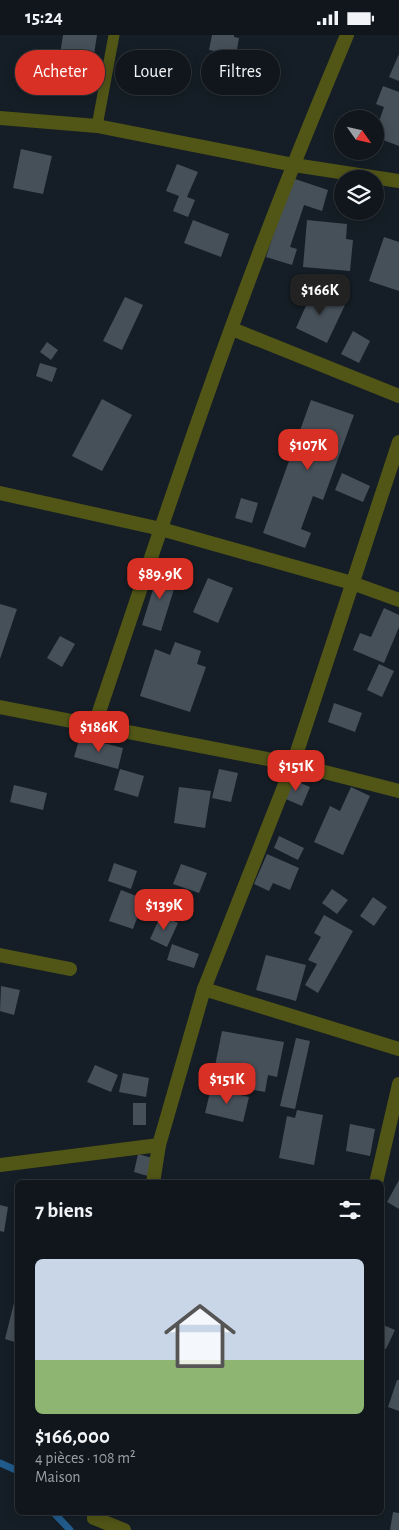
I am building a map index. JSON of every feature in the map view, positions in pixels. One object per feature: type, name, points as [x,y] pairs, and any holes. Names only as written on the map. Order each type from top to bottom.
[{"type":"street","points":[[94,724],[160,529],[232,329],[294,165],[347,35]]},
{"type":"street","points":[[0,118],[97,126],[294,165],[399,181]]},
{"type":"street","points":[[232,329],[399,396]]},
{"type":"street","points":[[153,1180],[159,1145],[204,989],[292,764],[399,442]]},
{"type":"street","points":[[0,493],[160,529],[352,583],[399,601]]},
{"type":"street","points":[[0,707],[292,764],[399,791]]},
{"type":"street","points":[[0,955],[70,969]]},
{"type":"street","points":[[204,989],[399,1049]]},
{"type":"street","points":[[377,1180],[399,1083]]},
{"type":"street","points":[[0,1165],[159,1145]]},
{"type":"street","points":[[95,1515],[94,1518],[124,1530]]},
{"type":"lane","points":[[97,126],[114,35]]},
{"type":"building","points":[[63,35],[97,35],[95,50],[61,50]]},
{"type":"building","points":[[212,35],[234,35],[234,37],[239,38],[237,50],[209,50]]},
{"type":"building","points":[[399,54],[399,81],[389,77]]},
{"type":"building","points":[[383,86],[399,92],[399,146],[384,140],[384,107],[376,104]]},
{"type":"building","points":[[21,149],[52,156],[43,194],[13,188]]},
{"type":"building","points":[[177,164],[198,172],[187,197],[195,200],[188,217],[173,211],[179,196],[166,191]]},
{"type":"building","points":[[292,178],[328,190],[322,211],[304,205],[290,247],[297,249],[292,265],[266,257]]},
{"type":"building","points":[[193,220],[229,234],[221,257],[184,243]]},
{"type":"building","points":[[307,220],[347,224],[346,239],[353,240],[350,271],[303,267]]},
{"type":"building","points":[[384,237],[399,242],[399,291],[369,281]]},
{"type":"building","points":[[313,290],[345,305],[327,343],[296,328]]},
{"type":"building","points":[[125,297],[143,305],[122,350],[103,341]]},
{"type":"building","points":[[353,331],[370,341],[359,363],[341,354]]},
{"type":"building","points":[[47,342],[58,350],[51,360],[40,352]]},
{"type":"building","points":[[40,363],[57,368],[52,382],[36,376]]},
{"type":"building","points":[[102,399],[132,415],[102,471],[72,456]]},
{"type":"building","points":[[311,400],[354,415],[323,500],[313,496],[301,529],[311,533],[305,548],[263,533]]},
{"type":"building","points":[[342,473],[370,486],[363,502],[335,490]]},
{"type":"building","points":[[241,498],[258,503],[252,523],[235,518]]},
{"type":"building","points":[[159,570],[178,576],[161,631],[142,625]]},
{"type":"building","points":[[208,578],[233,588],[218,623],[193,612]]},
{"type":"building","points":[[0,604],[17,609],[0,659]]},
{"type":"building","points":[[384,608],[399,615],[399,627],[384,663],[353,650],[360,633],[371,637]]},
{"type":"building","points":[[60,636],[75,644],[62,667],[47,658]]},
{"type":"building","points":[[175,642],[201,651],[197,664],[206,667],[190,712],[140,696],[155,649],[170,655]]},
{"type":"building","points":[[379,664],[394,671],[382,697],[367,690]]},
{"type":"building","points":[[334,703],[362,713],[355,732],[328,722]]},
{"type":"building","points":[[80,737],[123,748],[118,769],[74,757]]},
{"type":"building","points":[[120,769],[144,776],[138,797],[114,790]]},
{"type":"building","points":[[219,769],[238,773],[231,802],[212,798]]},
{"type":"building","points":[[289,778],[310,787],[302,806],[281,797]]},
{"type":"building","points":[[14,785],[47,793],[43,810],[10,802]]},
{"type":"building","points":[[179,787],[211,791],[205,828],[174,823]]},
{"type":"building","points":[[351,787],[370,796],[343,855],[314,842],[330,806],[340,811]]},
{"type":"building","points":[[279,836],[304,848],[298,860],[274,848]]},
{"type":"building","points":[[267,854],[299,868],[290,890],[273,883],[269,891],[254,884]]},
{"type":"building","points":[[114,863],[137,871],[131,889],[108,881]]},
{"type":"building","points":[[181,864],[207,873],[199,893],[173,884]]},
{"type":"building","points":[[332,889],[348,900],[337,914],[322,903]]},
{"type":"building","points":[[121,890],[144,899],[133,929],[109,921]]},
{"type":"building","points":[[373,897],[387,907],[374,926],[360,916]]},
{"type":"building","points":[[161,915],[178,923],[167,947],[150,939]]},
{"type":"building","points":[[324,915],[353,931],[318,993],[305,985],[317,964],[308,960],[321,937],[314,933]]},
{"type":"building","points":[[172,944],[199,954],[194,968],[167,960]]},
{"type":"building","points":[[266,955],[306,965],[296,1001],[256,990]]},
{"type":"building","points":[[1,986],[20,990],[14,1015],[0,1011]]},
{"type":"building","points":[[222,1031],[284,1042],[277,1077],[268,1075],[265,1092],[231,1086],[234,1069],[215,1066]]},
{"type":"building","points":[[296,1038],[310,1041],[295,1109],[280,1106]]},
{"type":"building","points":[[95,1065],[118,1075],[111,1092],[87,1082]]},
{"type":"building","points":[[123,1073],[149,1078],[146,1097],[119,1092]]},
{"type":"building","points":[[211,1088],[249,1097],[243,1122],[205,1113]]},
{"type":"building","points":[[133,1103],[146,1103],[146,1125],[133,1125]]},
{"type":"building","points":[[297,1110],[323,1115],[314,1165],[279,1158],[287,1116],[295,1118]]},
{"type":"building","points":[[350,1124],[375,1129],[370,1156],[346,1151]]},
{"type":"building","points":[[138,1154],[156,1159],[151,1177],[134,1172]]},
{"type":"building","points":[[399,1180],[399,1209],[387,1202]]},
{"type":"building","points":[[0,1205],[8,1207],[4,1232],[0,1231]]},
{"type":"building","points":[[14,1303],[15,1303],[15,1342],[5,1339]]},
{"type":"building","points":[[384,1325],[395,1330],[386,1349],[384,1348]]},
{"type":"building","points":[[397,1380],[399,1380],[399,1411],[388,1407]]},
{"type":"building","points":[[393,1512],[399,1513],[399,1530],[390,1530]]},
{"type":"waterway","points":[[0,1463],[15,1470]]},
{"type":"waterway","points":[[56,1515],[70,1530]]}]
